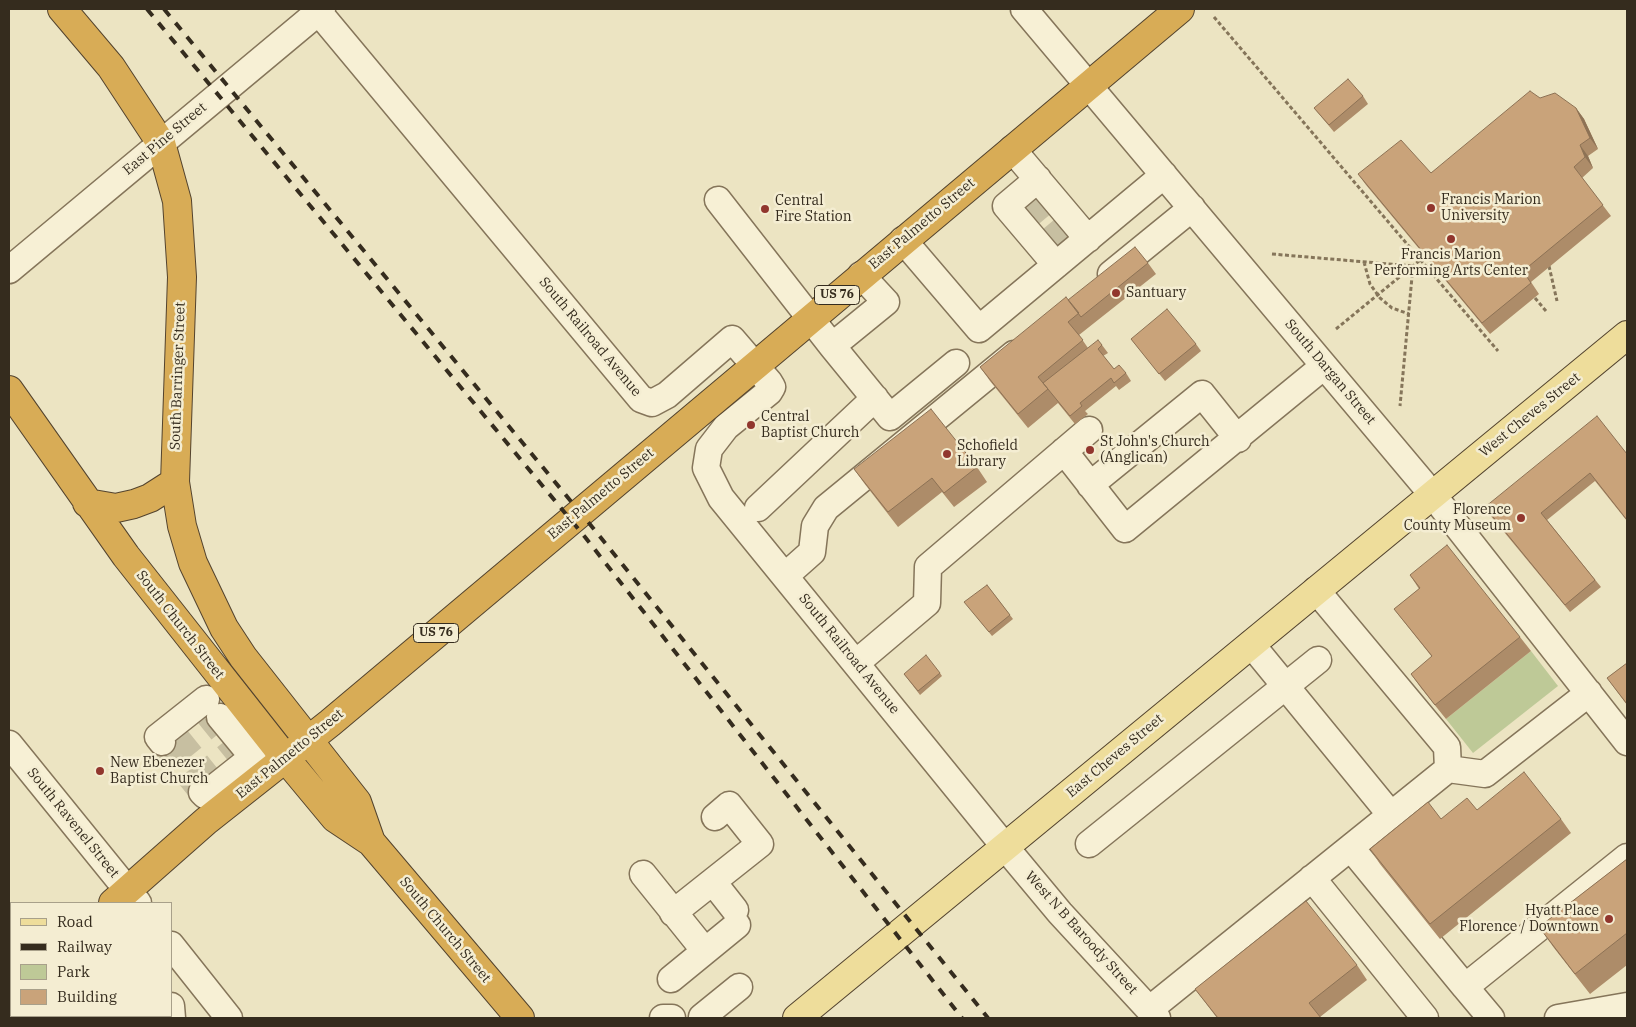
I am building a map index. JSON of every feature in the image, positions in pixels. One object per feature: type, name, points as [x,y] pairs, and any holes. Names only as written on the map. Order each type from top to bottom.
[{"type":"highway","name":"South Barringer Street","points":[[62,9],[111,67],[161,143],[177,201],[182,277],[175,482],[182,526],[190,554],[208,599],[243,657],[308,741]]},
{"type":"highway","name":"US 76","points":[[1088,84],[1180,9]]},
{"type":"highway","name":"East Palmetto Street","points":[[126,899],[205,803],[308,741],[1088,84]]},
{"type":"highway","name":"South Church Street","points":[[9,390],[126,556],[225,712],[268,764],[335,818],[371,842],[520,1018]]},
{"type":"highway","points":[[87,503],[116,508],[134,504],[150,498],[175,482]]},
{"type":"highway","name":"South Church Street","points":[[308,741],[357,802],[371,842]]},
{"type":"main road","name":"West Cheves Street","points":[[1432,494],[1627,335]]},
{"type":"main road","name":"East Cheves Street","points":[[796,1018],[1432,494]]},
{"type":"street","name":"South Dargan Street","points":[[1024,9],[1432,494],[1627,742]]},
{"type":"street","name":"East Pine Street","points":[[9,270],[318,10]]},
{"type":"street","name":"South Railroad Avenue","points":[[318,10],[641,399],[652,403],[667,395],[732,339],[754,365],[772,387],[769,392],[726,427],[709,449],[706,468],[721,498],[1005,847]]},
{"type":"street","points":[[1012,149],[1050,223]]},
{"type":"street","points":[[903,240],[979,329],[1050,223],[1164,175]]},
{"type":"street","points":[[718,200],[890,417],[956,364]]},
{"type":"street","points":[[1093,289],[1192,208]]},
{"type":"street","points":[[832,346],[886,302],[861,275]]},
{"type":"street","points":[[785,576],[812,552],[815,526],[826,508],[969,398],[1033,338]]},
{"type":"street","points":[[1064,451],[1125,529],[1238,439],[1324,366]]},
{"type":"street","points":[[1090,485],[1202,394],[1238,439]]},
{"type":"street","points":[[758,508],[875,398]]},
{"type":"street","points":[[856,664],[927,603],[928,567],[1089,430]]},
{"type":"street","points":[[1316,590],[1447,747],[1448,769]]},
{"type":"street","points":[[1251,644],[1391,815]]},
{"type":"street","points":[[1089,844],[1318,660]]},
{"type":"street","points":[[1153,1014],[1312,878],[1448,769],[1485,774],[1589,693]]},
{"type":"street","points":[[162,742],[158,736],[225,712]]},
{"type":"street","name":"South Ravenel Street","points":[[9,744],[126,899]]},
{"type":"street","points":[[674,913],[760,844],[729,805],[715,817]]},
{"type":"street","name":"West N B Baroody Street","points":[[1005,847],[1060,913],[1153,1014]]},
{"type":"street","points":[[1351,848],[1491,1018]]},
{"type":"street","points":[[1465,987],[1627,857]]},
{"type":"street","points":[[643,874],[705,951]]},
{"type":"street","points":[[1312,878],[1425,1018]]},
{"type":"street","points":[[671,979],[705,951],[736,917],[712,882]]},
{"type":"street","points":[[172,946],[229,1018]]},
{"type":"street","points":[[664,1018],[688,1015],[739,987]]},
{"type":"street","points":[[1558,1018],[1627,1006]]},
{"type":"path","points":[[1214,17],[1498,351]]},
{"type":"path","points":[[1272,254],[1413,266]]},
{"type":"path","points":[[1336,329],[1425,256]]},
{"type":"path","points":[[1364,262],[1370,284],[1378,295],[1392,308],[1409,314]]},
{"type":"path","points":[[1400,406],[1413,266]]},
{"type":"path","points":[[1549,266],[1557,302]]},
{"type":"path","points":[[1535,298],[1546,311]]},
{"type":"green space","points":[[1531,651],[1558,686],[1473,753],[1446,719]]},
{"type":"building","points":[[1348,79],[1363,96],[1329,125],[1314,108]]},
{"type":"building","points":[[1530,91],[1540,98],[1555,93],[1576,108],[1590,138],[1580,145],[1585,157],[1574,167],[1603,205],[1523,271],[1531,283],[1482,323],[1358,174],[1401,140],[1431,173]]},
{"type":"building","points":[[1135,247],[1148,263],[1081,317],[1068,300]]},
{"type":"building","points":[[1066,297],[1079,313],[1068,322],[1083,340],[1038,377],[1048,389],[1018,414],[980,367]]},
{"type":"building","points":[[1167,309],[1196,344],[1159,374],[1131,339]]},
{"type":"building","points":[[1098,340],[1102,345],[1098,349],[1114,369],[1119,365],[1126,373],[1114,383],[1111,378],[1080,403],[1082,406],[1070,416],[1043,383]]},
{"type":"building","points":[[931,409],[977,467],[944,493],[932,478],[888,512],[854,469]]},
{"type":"building","name":"Florence County Museum","points":[[1597,416],[1627,454],[1627,520],[1590,473],[1541,513],[1595,580],[1565,605],[1485,507]]},
{"type":"building","points":[[1447,545],[1520,637],[1435,705],[1411,674],[1432,656],[1394,609],[1420,588],[1410,575]]},
{"type":"building","points":[[987,585],[1010,615],[989,632],[964,602]]},
{"type":"building","points":[[926,655],[940,673],[918,691],[904,674]]},
{"type":"building","points":[[1627,663],[1627,704],[1607,678]]},
{"type":"building","points":[[1524,772],[1561,819],[1430,924],[1370,849],[1428,802],[1441,819],[1467,798],[1477,810]]},
{"type":"building","points":[[1627,859],[1627,933],[1575,974],[1539,927]]},
{"type":"building","points":[[1306,901],[1357,965],[1309,1003],[1321,1018],[1218,1018],[1195,989]]},
{"type":"tunnel","points":[[1028,216],[1046,201]]},
{"type":"tunnel","points":[[1049,241],[1067,226]]},
{"type":"tunnel","points":[[173,754],[210,724]]},
{"type":"tunnel","points":[[162,742],[202,792]]},
{"type":"tunnel","points":[[195,782],[242,744]]},
{"type":"railway","points":[[147,9],[585,537],[962,1018]]},
{"type":"railway","points":[[164,9],[593,528],[988,1018]]},
{"type":"place","name":"Francis Marion University","points":[[1431,208]]},
{"type":"place","name":"Central Fire Station","points":[[765,209]]},
{"type":"place","name":"Francis Marion Performing Arts Center","points":[[1451,239]]},
{"type":"place","name":"Santuary","points":[[1116,293]]},
{"type":"place","name":"Central Baptist Church","points":[[751,425]]},
{"type":"place","name":"St John's Church (Anglican)","points":[[1090,450]]},
{"type":"place","name":"Schofield Library","points":[[947,454]]},
{"type":"place","name":"Florence County Museum","points":[[1521,518]]},
{"type":"place","name":"New Ebenezer Baptist Church","points":[[100,771]]},
{"type":"place","name":"Hyatt Place Florence / Downtown","points":[[1609,919]]}]
